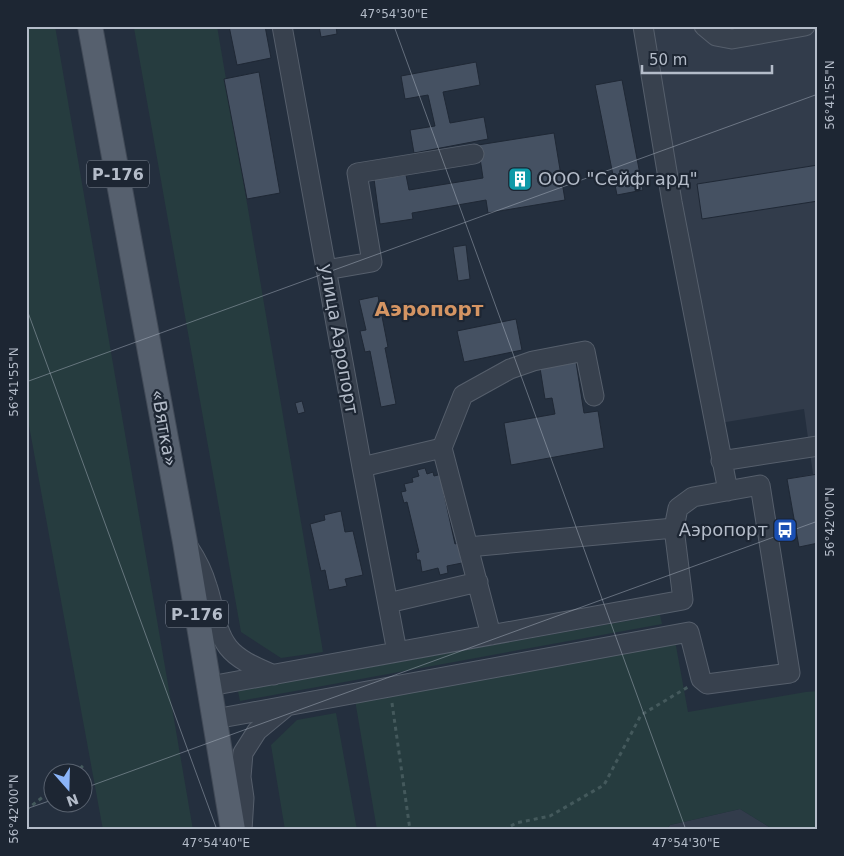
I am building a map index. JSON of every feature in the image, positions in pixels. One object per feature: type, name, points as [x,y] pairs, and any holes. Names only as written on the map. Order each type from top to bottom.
[{"type":"main road","name":"«Вятка»","points":[[90,26],[185,542],[233,830]]},
{"type":"street","name":"улица Аэропорт","points":[[282,26],[362,468],[398,652]]},
{"type":"street","points":[[643,26],[672,202],[728,491]]},
{"type":"street","points":[[704,26],[716,36],[732,38],[805,26]]},
{"type":"street","points":[[326,270],[372,262],[356,174],[474,154]]},
{"type":"street","points":[[491,635],[442,448],[462,394],[510,369],[533,361],[585,351],[594,396]]},
{"type":"street","points":[[722,461],[818,446]]},
{"type":"street","points":[[362,468],[442,448]]},
{"type":"street","points":[[760,485],[790,673],[708,684],[701,679],[689,632],[674,528],[678,508],[693,497],[728,491],[760,485]]},
{"type":"street","points":[[468,547],[674,528]]},
{"type":"street","points":[[185,542],[198,561],[208,586],[220,633],[229,648],[244,661],[274,675]]},
{"type":"street","points":[[388,603],[478,582]]},
{"type":"street","points":[[210,686],[683,600]]},
{"type":"street","points":[[215,719],[689,632]]},
{"type":"street","points":[[242,830],[244,798],[242,777],[243,753],[257,731],[287,706]]},
{"type":"path","points":[[504,830],[516,823],[550,816],[604,785],[641,715],[701,679]]},
{"type":"path","points":[[390,688],[410,830]]},
{"type":"path","points":[[26,810],[42,798]]},
{"type":"shaded area","points":[[651,26],[818,26],[818,543],[799,547],[787,479],[813,474],[804,409],[720,423]]},
{"type":"shaded area","points":[[740,809],[774,830],[666,830],[670,825]]},
{"type":"green space","points":[[26,26],[55,26],[193,830],[103,830],[26,409]]},
{"type":"green space","points":[[138,26],[217,26],[323,652],[281,658],[241,632],[134,28]]},
{"type":"green space","points":[[660,615],[662,624],[240,701],[238,691]]},
{"type":"green space","points":[[674,635],[688,712],[818,691],[818,830],[774,830],[740,809],[670,825],[666,830],[377,830],[354,694]]},
{"type":"green space","points":[[336,713],[357,830],[285,830],[271,745],[297,720]]},
{"type":"building","points":[[229,26],[265,26],[271,58],[237,65]]},
{"type":"building","points":[[319,26],[336,26],[337,34],[321,37]]},
{"type":"building","points":[[476,62],[480,85],[443,92],[450,123],[484,117],[488,139],[414,153],[410,130],[435,126],[428,95],[405,99],[401,76]]},
{"type":"building","points":[[259,72],[280,193],[247,199],[224,79]]},
{"type":"building","points":[[622,80],[643,190],[617,195],[595,85]]},
{"type":"building","name":"ООО \"Сейфгард\"","points":[[554,133],[565,200],[488,213],[486,200],[412,213],[413,219],[380,224],[374,179],[406,175],[409,190],[483,178],[478,145]]},
{"type":"building","points":[[818,165],[818,201],[702,219],[697,184]]},
{"type":"building","points":[[466,245],[470,279],[458,281],[453,247]]},
{"type":"building","points":[[378,296],[388,347],[385,348],[396,404],[381,407],[370,351],[365,352],[360,331],[366,330],[359,300]]},
{"type":"building","points":[[516,319],[522,350],[464,362],[457,331]]},
{"type":"building","points":[[576,362],[584,413],[598,411],[604,448],[511,465],[504,423],[555,414],[552,398],[545,399],[540,368]]},
{"type":"building","points":[[302,401],[305,412],[298,414],[295,403]]},
{"type":"building","points":[[425,468],[427,474],[433,472],[434,476],[442,474],[451,492],[444,494],[455,544],[458,543],[462,563],[447,566],[448,573],[440,575],[438,568],[422,572],[420,560],[417,560],[416,553],[419,552],[407,502],[404,503],[401,492],[406,491],[404,484],[413,482],[412,478],[419,476],[417,470]]},
{"type":"building","points":[[818,474],[818,543],[799,547],[787,479]]},
{"type":"building","points":[[341,511],[345,532],[353,531],[363,575],[345,579],[347,586],[329,590],[325,570],[321,571],[310,524],[325,520],[324,515]]},
{"type":"place","name":"ООО \"Сейфгард\"","points":[[520,179]]},
{"type":"place","name":"Аэропорт","points":[[785,530]]},
{"type":"district","name":"Аэропорт","points":[[429,309]]}]
